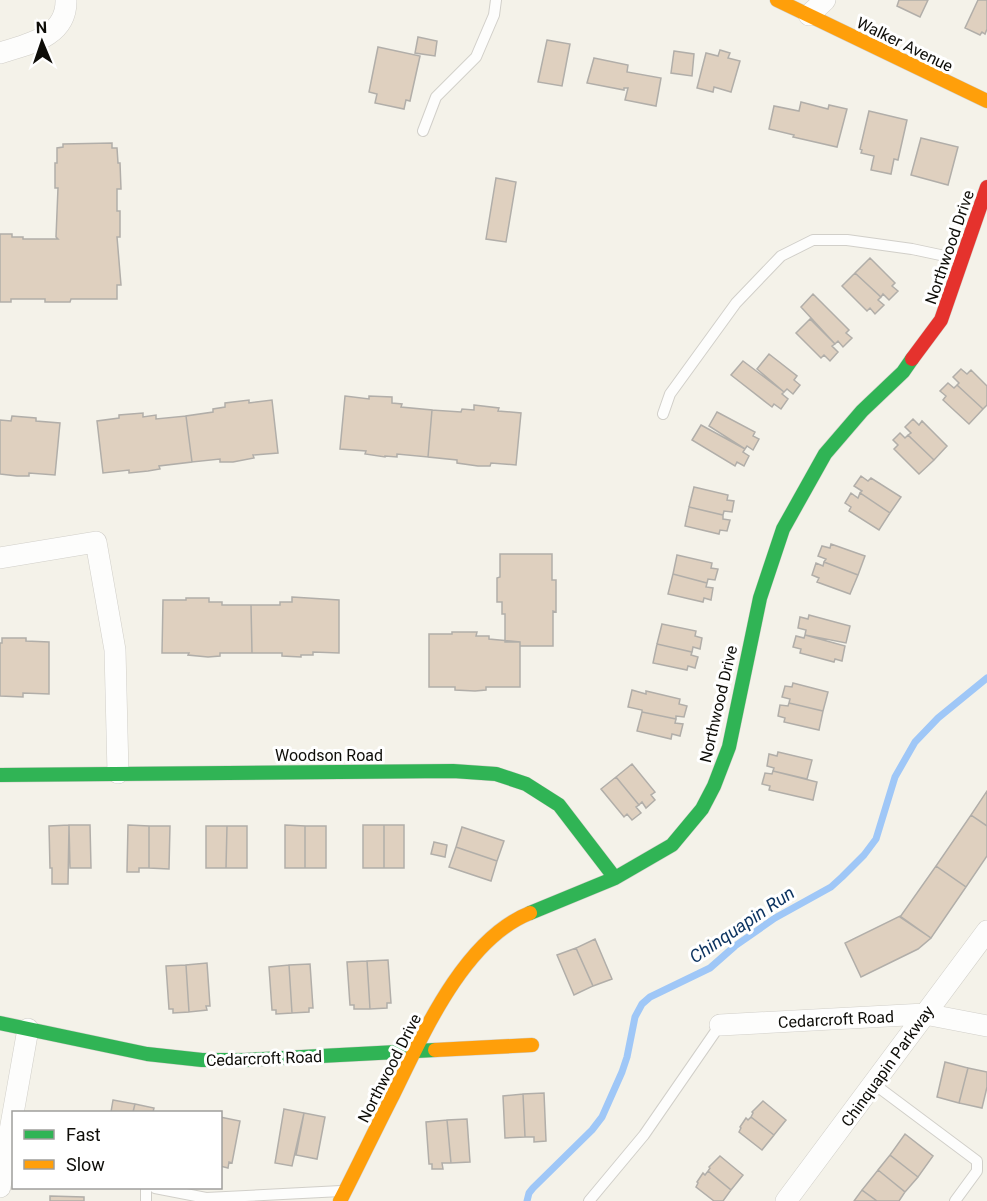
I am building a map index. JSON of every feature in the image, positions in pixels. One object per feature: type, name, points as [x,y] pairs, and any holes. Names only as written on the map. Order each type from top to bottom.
[{"type":"street","points":[[0,53],[38,42],[58,27],[64,15],[66,0]]},
{"type":"street","name":"Walker Avenue","points":[[777,0],[987,101]]},
{"type":"street","points":[[809,15],[825,0]]},
{"type":"street","name":"Northwood Drive","points":[[342,1196],[415,1050],[458,976],[486,943],[514,919],[615,878],[672,845],[702,809],[714,786],[729,747],[760,598],[783,529],[825,454],[862,411],[903,372],[941,320],[987,187]]},
{"type":"street","points":[[0,558],[96,542],[115,650],[118,773]]},
{"type":"street","name":"Woodson Road","points":[[0,775],[453,771],[496,774],[526,784],[558,805],[615,878]]},
{"type":"street","name":"Chinquapin Parkway","points":[[786,1201],[987,931]]},
{"type":"street","name":"Cedarcroft Road","points":[[720,1025],[925,1014],[987,1026]]},
{"type":"street","name":"Cedarcroft Road","points":[[0,1023],[147,1054],[202,1060],[245,1060],[532,1045]]},
{"type":"street","points":[[14,1111],[28,1029]]},
{"type":"street","points":[[0,1187],[12,1125]]},
{"type":"lane","points":[[423,131],[436,97],[476,57],[494,15],[496,0]]},
{"type":"lane","points":[[663,414],[670,394],[736,303],[782,256],[813,240],[847,240],[962,259]]},
{"type":"lane","points":[[589,1201],[644,1135],[720,1025]]},
{"type":"lane","points":[[874,1084],[982,1162],[955,1201]]},
{"type":"lane","points":[[160,1189],[206,1198],[342,1196]]},
{"type":"building","points":[[899,0],[928,0],[920,17],[897,6]]},
{"type":"building","points":[[978,0],[987,0],[987,29],[985,34],[982,32],[980,35],[965,28]]},
{"type":"building","points":[[418,37],[437,41],[435,56],[415,53]]},
{"type":"building","points":[[547,40],[570,44],[562,86],[538,82]]},
{"type":"building","points":[[378,47],[420,56],[410,101],[406,100],[404,109],[375,103],[377,94],[369,92]]},
{"type":"building","points":[[720,50],[730,53],[728,58],[740,61],[731,92],[714,87],[713,92],[697,88],[706,53],[718,56]]},
{"type":"building","points":[[674,51],[694,54],[692,76],[671,73]]},
{"type":"building","points":[[594,58],[628,65],[627,72],[661,78],[656,106],[625,100],[628,88],[624,90],[587,83]]},
{"type":"building","points":[[801,102],[828,109],[829,105],[847,109],[837,147],[769,129],[774,106],[799,111]]},
{"type":"building","points":[[869,111],[907,120],[898,160],[894,159],[891,174],[871,170],[874,156],[861,153]]},
{"type":"building","points":[[921,138],[958,147],[948,185],[911,175]]},
{"type":"building","points":[[112,143],[112,148],[117,148],[118,163],[120,163],[121,189],[117,189],[117,211],[120,211],[120,237],[117,237],[121,285],[117,285],[117,299],[71,299],[70,302],[45,302],[45,299],[11,299],[11,302],[0,302],[0,234],[12,234],[12,237],[23,237],[23,239],[58,239],[56,237],[58,188],[55,188],[57,148],[63,147],[63,144]]},
{"type":"building","points":[[496,178],[516,182],[506,242],[486,239]]},
{"type":"building","points":[[870,258],[895,283],[892,286],[898,291],[889,300],[883,294],[881,297],[855,273]]},
{"type":"building","points":[[855,273],[881,297],[878,300],[884,305],[875,314],[870,308],[867,311],[842,286]]},
{"type":"building","points":[[813,294],[849,330],[846,333],[852,338],[843,347],[838,341],[835,344],[801,307]]},
{"type":"building","points":[[810,319],[835,344],[832,346],[838,352],[830,361],[824,355],[821,358],[796,333]]},
{"type":"building","points":[[769,354],[797,376],[794,380],[800,385],[793,394],[787,389],[784,392],[757,369]]},
{"type":"building","points":[[743,361],[784,392],[782,394],[788,399],[781,409],[774,404],[772,407],[731,375]]},
{"type":"building","points":[[961,369],[967,374],[971,370],[987,386],[987,405],[983,409],[957,385],[959,383],[953,377]]},
{"type":"building","points":[[948,383],[954,388],[957,385],[983,409],[969,424],[943,400],[946,396],[940,391]]},
{"type":"building","points":[[345,396],[369,399],[369,396],[392,397],[392,403],[402,404],[401,407],[432,410],[428,457],[397,454],[397,457],[385,457],[365,454],[366,451],[340,449]]},
{"type":"building","points":[[249,400],[249,403],[272,400],[278,453],[253,455],[254,458],[233,462],[220,462],[220,459],[192,462],[186,416],[213,412],[213,409],[225,407],[225,403]]},
{"type":"building","points":[[474,405],[499,408],[498,411],[521,413],[516,465],[491,463],[490,466],[478,466],[457,463],[457,460],[428,457],[432,410],[461,412],[462,409],[474,410]]},
{"type":"building","points":[[717,412],[755,432],[753,436],[759,439],[753,450],[747,446],[745,449],[709,426]]},
{"type":"building","points":[[143,413],[143,417],[156,415],[156,419],[186,416],[192,462],[159,466],[160,469],[148,471],[129,473],[129,470],[103,473],[97,421],[119,418],[119,415]]},
{"type":"building","points":[[12,416],[60,423],[55,475],[0,474],[0,420],[11,421]]},
{"type":"building","points":[[913,419],[919,425],[922,421],[947,446],[934,460],[908,435],[911,433],[905,427]]},
{"type":"building","points":[[701,425],[745,449],[743,452],[749,456],[744,466],[737,462],[735,466],[692,440]]},
{"type":"building","points":[[900,433],[905,438],[908,435],[934,460],[919,474],[894,449],[898,445],[893,440]]},
{"type":"building","points":[[861,476],[868,481],[871,478],[901,497],[890,513],[860,493],[862,491],[854,486]]},
{"type":"building","points":[[694,487],[728,495],[727,500],[734,501],[732,512],[724,511],[723,515],[689,507]]},
{"type":"building","points":[[851,493],[858,498],[860,493],[890,513],[879,530],[849,511],[851,507],[845,503]]},
{"type":"building","points":[[689,507],[723,515],[723,519],[730,520],[727,531],[720,530],[719,534],[685,526]]},
{"type":"building","points":[[831,544],[865,556],[858,575],[824,562],[826,559],[818,556],[822,546],[830,548]]},
{"type":"building","points":[[500,554],[552,554],[552,580],[556,580],[553,646],[520,646],[520,642],[505,642],[505,614],[502,614],[502,602],[497,602]]},
{"type":"building","points":[[677,555],[712,563],[711,568],[718,569],[715,580],[708,579],[707,583],[673,574]]},
{"type":"building","points":[[824,562],[858,575],[850,594],[817,582],[819,578],[812,575],[816,563],[823,566]]},
{"type":"building","points":[[673,574],[707,583],[706,587],[713,588],[711,600],[704,598],[703,602],[668,594]]},
{"type":"building","points":[[292,597],[339,600],[339,653],[313,652],[313,655],[301,655],[301,657],[282,656],[282,653],[252,653],[251,605],[280,605],[280,602],[292,602]]},
{"type":"building","points":[[186,598],[209,598],[209,602],[222,602],[222,605],[251,605],[252,653],[220,653],[220,656],[208,657],[188,655],[189,653],[162,653],[163,600],[186,600]]},
{"type":"building","points":[[809,615],[850,626],[846,643],[805,635],[806,630],[798,628],[800,617],[808,619]]},
{"type":"building","points":[[662,624],[696,631],[695,636],[702,638],[700,649],[693,647],[692,652],[657,644]]},
{"type":"building","points":[[452,632],[477,632],[476,636],[520,642],[520,687],[486,687],[486,690],[475,691],[455,690],[455,687],[429,687],[429,634],[452,634]]},
{"type":"building","points":[[805,635],[845,646],[842,661],[835,659],[834,662],[800,653],[801,649],[793,647],[796,636],[804,638]]},
{"type":"building","points":[[2,638],[26,638],[26,641],[49,642],[49,694],[23,693],[23,697],[0,696],[0,643],[2,643]]},
{"type":"building","points":[[657,644],[692,652],[691,655],[698,657],[695,668],[688,666],[687,670],[653,663]]},
{"type":"building","points":[[793,683],[828,692],[823,711],[789,703],[790,699],[782,697],[785,686],[792,687]]},
{"type":"building","points":[[632,690],[680,699],[679,704],[687,706],[684,717],[676,716],[676,719],[628,707]]},
{"type":"building","points":[[789,703],[823,711],[819,730],[784,722],[785,718],[778,716],[780,705],[788,706]]},
{"type":"building","points":[[642,712],[676,719],[675,723],[683,724],[680,736],[672,734],[671,739],[637,731]]},
{"type":"building","points":[[778,752],[812,760],[807,779],[773,771],[774,768],[767,766],[769,754],[777,756]]},
{"type":"building","points":[[632,764],[655,792],[651,795],[655,800],[646,808],[642,802],[639,805],[616,777]]},
{"type":"building","points":[[773,771],[817,782],[813,800],[769,790],[770,786],[762,784],[765,773],[772,774]]},
{"type":"building","points":[[616,777],[639,805],[636,807],[641,813],[632,820],[627,814],[624,817],[601,789]]},
{"type":"building","points":[[987,791],[987,826],[971,815]]},
{"type":"building","points":[[971,815],[987,826],[987,856],[966,887],[936,866]]},
{"type":"building","points":[[69,825],[90,825],[91,868],[70,868]]},
{"type":"building","points":[[69,825],[68,884],[52,884],[49,826]]},
{"type":"building","points":[[128,825],[149,826],[149,868],[139,868],[139,872],[127,872]]},
{"type":"building","points":[[285,825],[305,826],[305,868],[285,868]]},
{"type":"building","points":[[363,825],[384,825],[384,868],[363,868]]},
{"type":"building","points":[[384,825],[404,825],[404,868],[384,868]]},
{"type":"building","points":[[149,826],[170,826],[169,869],[149,868]]},
{"type":"building","points":[[206,826],[227,826],[226,868],[206,868]]},
{"type":"building","points":[[227,826],[247,826],[247,868],[226,868]]},
{"type":"building","points":[[305,826],[326,826],[326,868],[305,868]]},
{"type":"building","points":[[462,827],[504,841],[497,861],[456,847]]},
{"type":"building","points":[[434,842],[447,845],[445,857],[431,854]]},
{"type":"building","points":[[456,847],[497,861],[491,881],[449,867]]},
{"type":"building","points":[[936,866],[966,887],[931,938],[900,917]]},
{"type":"building","points":[[900,916],[931,938],[918,949],[861,977],[845,943]]},
{"type":"building","points":[[595,939],[612,979],[593,986],[576,948]]},
{"type":"building","points":[[576,948],[593,986],[574,995],[557,955]]},
{"type":"building","points":[[388,960],[391,1003],[387,1003],[387,1008],[370,1009],[367,961]]},
{"type":"building","points":[[367,961],[370,1009],[354,1009],[354,1005],[350,1005],[347,962]]},
{"type":"building","points":[[207,963],[210,1006],[206,1006],[207,1010],[189,1012],[186,965]]},
{"type":"building","points":[[310,964],[313,1008],[309,1008],[309,1012],[292,1013],[289,965]]},
{"type":"building","points":[[186,965],[189,1012],[173,1013],[173,1009],[169,1009],[166,966]]},
{"type":"building","points":[[289,965],[292,1013],[276,1014],[276,1010],[272,1010],[269,967]]},
{"type":"building","points":[[945,1062],[968,1068],[959,1103],[937,1097]]},
{"type":"building","points":[[968,1068],[987,1072],[987,1087],[982,1108],[959,1103]]},
{"type":"building","points":[[544,1093],[546,1141],[534,1142],[534,1137],[525,1137],[523,1094]]},
{"type":"building","points":[[523,1094],[525,1137],[505,1138],[503,1096]]},
{"type":"building","points":[[113,1100],[135,1104],[133,1111],[111,1111]]},
{"type":"building","points":[[763,1101],[786,1120],[774,1135],[751,1117],[752,1112]]},
{"type":"building","points":[[135,1104],[154,1108],[153,1111],[133,1111]]},
{"type":"building","points":[[284,1109],[304,1113],[292,1166],[275,1163]]},
{"type":"building","points":[[304,1113],[325,1117],[317,1159],[296,1155]]},
{"type":"building","points":[[222,1117],[240,1121],[232,1163],[229,1162],[228,1168],[222,1166]]},
{"type":"building","points":[[751,1117],[774,1135],[762,1150],[739,1132],[746,1118],[748,1120]]},
{"type":"building","points":[[467,1119],[470,1162],[451,1163],[447,1120]]},
{"type":"building","points":[[447,1120],[451,1163],[442,1163],[443,1169],[432,1169],[432,1164],[429,1164],[426,1122]]},
{"type":"building","points":[[905,1134],[933,1156],[918,1177],[890,1155]]},
{"type":"building","points":[[890,1155],[918,1177],[905,1192],[878,1170]]},
{"type":"building","points":[[720,1156],[743,1175],[731,1190],[708,1171]]},
{"type":"building","points":[[878,1170],[905,1192],[899,1201],[877,1201],[862,1190]]},
{"type":"building","points":[[708,1171],[731,1190],[723,1201],[714,1201],[696,1187],[703,1173],[705,1175]]},
{"type":"building","points":[[862,1190],[877,1201],[854,1201]]},
{"type":"building","points":[[50,1196],[84,1197],[84,1201],[50,1201]]},
{"type":"waterway","name":"Chinquapin Run","points":[[527,1201],[533,1188],[592,1130],[602,1117],[622,1072],[635,1017],[642,1004],[650,997],[710,968],[735,946],[775,918],[831,887],[842,877],[876,839],[895,777],[915,742],[938,718],[987,678]]},
{"type":"traffic: fast","points":[[530,913],[615,878],[672,845],[702,809],[714,786],[729,747],[760,598],[783,529],[825,454],[862,411],[903,372],[912,359]]},
{"type":"traffic: fast","points":[[0,775],[453,771],[496,774],[526,784],[559,805],[615,878]]},
{"type":"traffic: fast","points":[[0,1023],[147,1054],[202,1060],[245,1060],[435,1050]]},
{"type":"traffic: slow","points":[[777,0],[987,101]]},
{"type":"traffic: slow","points":[[340,1201],[418,1044],[448,991],[485,944],[506,926],[530,913]]},
{"type":"traffic: slow","points":[[435,1050],[532,1045]]},
{"type":"traffic: jam","points":[[912,359],[941,320],[987,187]]}]
